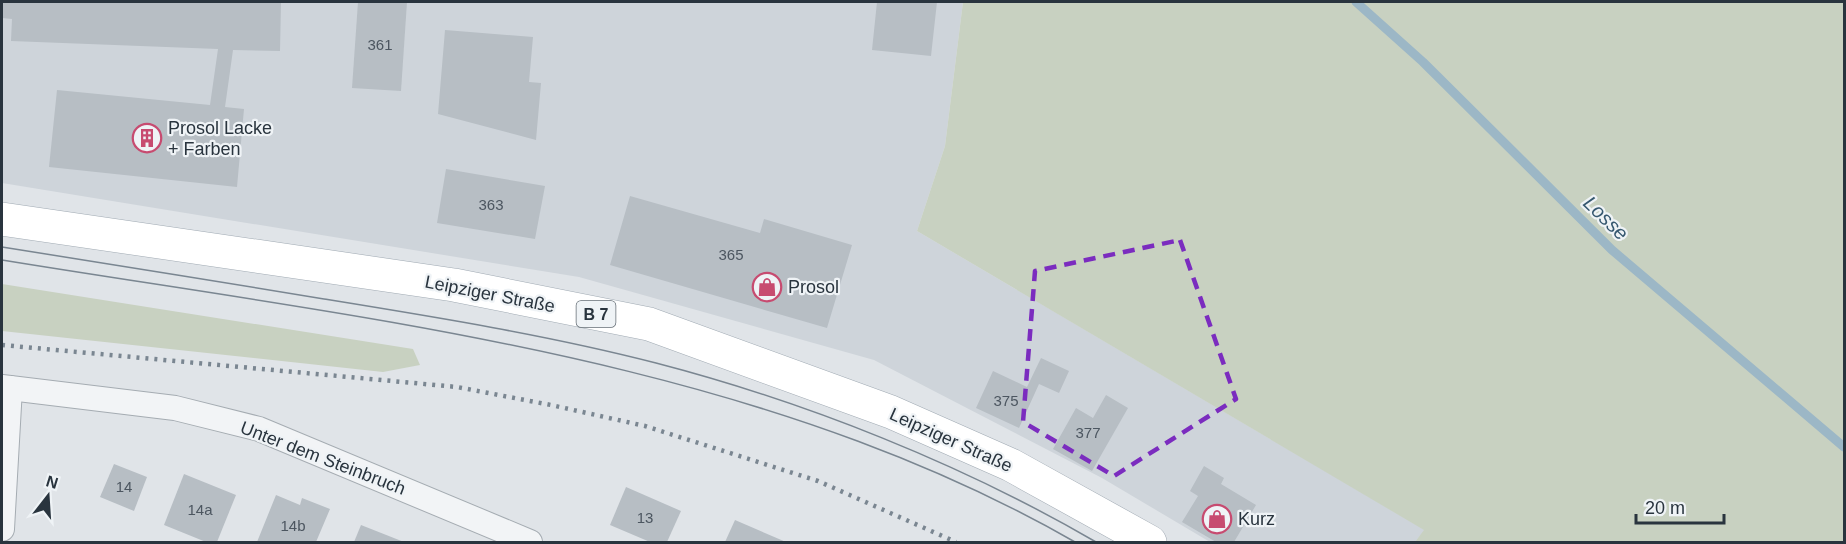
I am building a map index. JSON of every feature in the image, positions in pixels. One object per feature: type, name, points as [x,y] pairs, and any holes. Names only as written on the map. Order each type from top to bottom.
[{"type":"main road","name":"Leipziger Straße","points":[[2,219],[453,285],[649,324],[891,412],[1011,465],[1150,543]]},
{"type":"street","points":[[2,530],[6,387]]},
{"type":"street","name":"Unter dem Steinbruch","points":[[6,387],[175,408],[259,429],[530,543]]},
{"type":"highlighted area","points":[[1180,240],[1236,399],[1114,476],[1023,422],[1035,271]]},
{"type":"shaded area","points":[[2,2],[963,2],[945,146],[917,231],[1425,530],[1415,542],[1210,542],[1102,478],[874,360],[579,277],[2,183]]},
{"type":"green space","points":[[963,2],[1844,2],[1844,542],[1415,542],[1424,530],[917,231],[945,146]]},
{"type":"green space","points":[[2,284],[413,349],[420,365],[383,372],[2,331]]},
{"type":"building","points":[[2,2],[281,2],[280,51],[233,50],[225,107],[244,109],[237,187],[49,167],[57,90],[210,105],[218,49],[11,41],[12,19],[2,18]]},
{"type":"building","points":[[358,2],[407,2],[401,91],[352,88]]},
{"type":"building","points":[[877,2],[937,2],[931,56],[872,50]]},
{"type":"building","points":[[445,30],[533,37],[529,82],[541,83],[536,140],[438,114]]},
{"type":"building","points":[[446,169],[545,186],[535,239],[437,223]]},
{"type":"building","points":[[630,196],[760,233],[764,219],[852,245],[827,328],[610,265]]},
{"type":"building","points":[[1041,358],[1069,371],[1059,393],[1039,384],[1019,428],[976,408],[993,371],[1027,387]]},
{"type":"building","points":[[1106,395],[1128,408],[1092,471],[1053,449],[1076,408],[1093,418]]},
{"type":"building","points":[[114,464],[147,477],[134,511],[100,497]]},
{"type":"building","points":[[1204,466],[1224,478],[1221,484],[1256,505],[1234,542],[1216,542],[1182,522],[1198,496],[1190,491]]},
{"type":"building","points":[[184,474],[236,495],[217,542],[206,542],[164,525]]},
{"type":"building","points":[[626,487],[681,511],[667,542],[650,542],[610,525]]},
{"type":"building","points":[[276,495],[300,505],[302,498],[330,509],[316,542],[257,542]]},
{"type":"building","points":[[735,520],[786,542],[725,542]]},
{"type":"building","points":[[361,525],[404,542],[354,542]]},
{"type":"waterway","name":"Losse","points":[[1356,2],[1423,62],[1612,250],[1844,447]]},
{"type":"tram line","points":[[2,247],[449,320],[532,335],[656,363],[769,396],[882,438],[992,487],[1096,542]]},
{"type":"tram line","points":[[2,260],[415,326],[553,354],[689,387],[822,428],[951,479],[1075,542]]},
{"type":"railway","points":[[2,345],[457,387],[551,405],[645,426],[818,481],[956,542]]},
{"type":"place","name":"Prosol Lacke + Farben","points":[[147,138]]},
{"type":"place","name":"Prosol","points":[[767,287]]},
{"type":"place","name":"Kurz","points":[[1217,519]]}]
